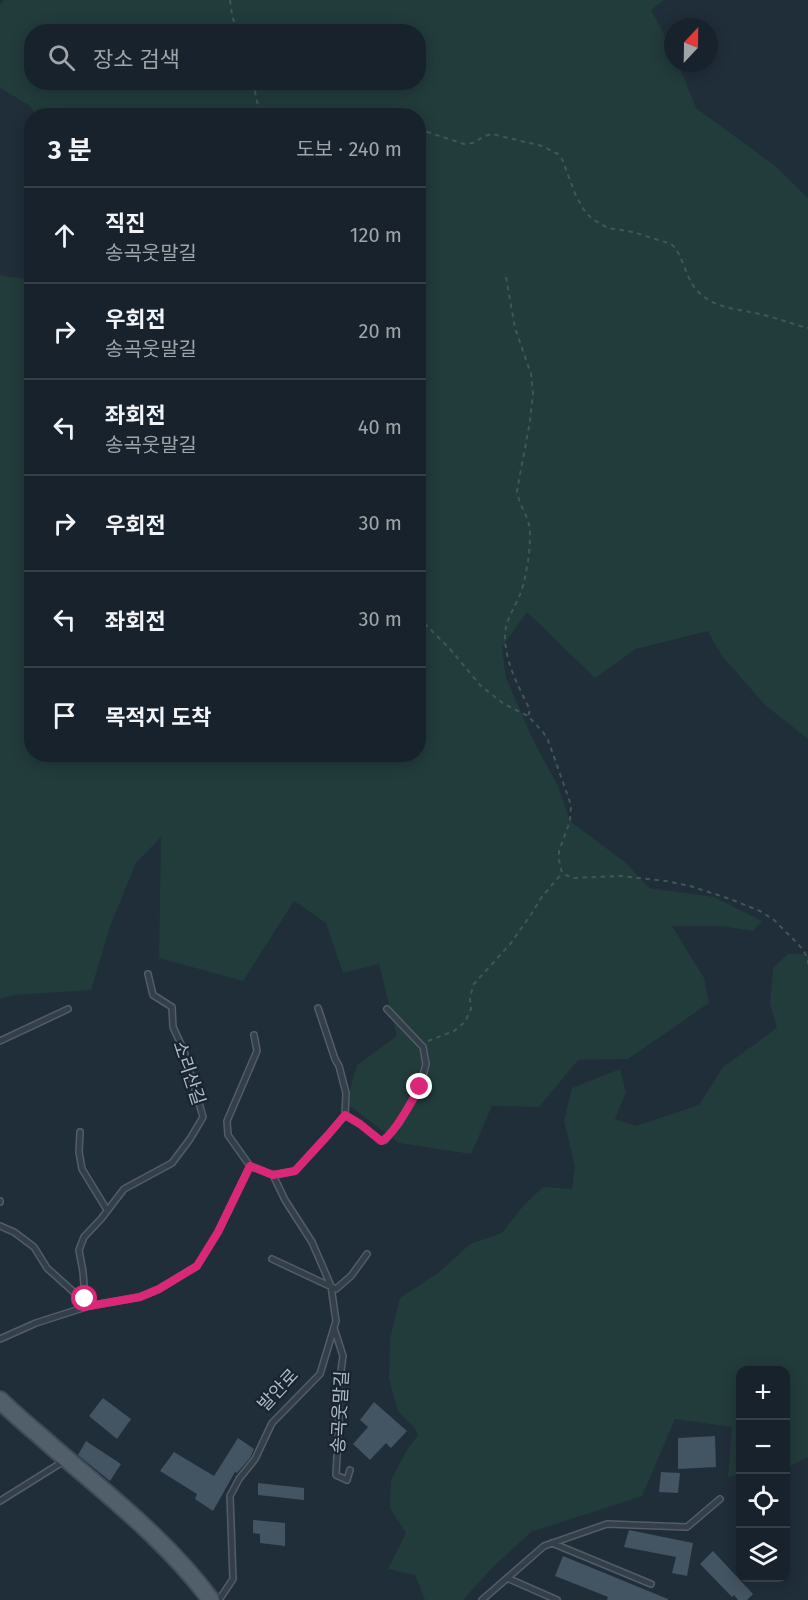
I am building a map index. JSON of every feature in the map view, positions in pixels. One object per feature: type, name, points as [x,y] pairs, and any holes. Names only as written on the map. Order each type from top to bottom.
[{"type":"main road","points":[[0,1400],[162,1543],[193,1576],[211,1600]]},
{"type":"lane","name":"소리산길","points":[[89,1306],[85,1299],[79,1250],[84,1237],[124,1189],[172,1163],[203,1117],[184,1051],[173,1027],[172,1007],[153,994],[148,974]]},
{"type":"lane","points":[[254,1035],[257,1052],[226,1121],[228,1135],[250,1166],[273,1175],[295,1171],[345,1115],[346,1093],[318,1008]]},
{"type":"lane","points":[[0,1041],[68,1009]]},
{"type":"lane","points":[[345,1115],[381,1141],[385,1140],[420,1087],[426,1064],[423,1047],[387,1009]]},
{"type":"lane","points":[[80,1131],[79,1152],[82,1169],[107,1210]]},
{"type":"lane","points":[[0,1340],[36,1323],[89,1306],[140,1297],[159,1289],[197,1266],[218,1232],[250,1166]]},
{"type":"lane","name":"발안로","points":[[219,1600],[233,1579],[230,1496],[238,1479],[255,1459],[272,1423],[320,1374],[336,1321],[331,1286],[312,1242],[285,1200],[273,1175]]},
{"type":"lane","points":[[0,1226],[14,1232],[34,1247],[47,1268],[89,1306]]},
{"type":"lane","points":[[272,1259],[336,1289],[351,1276],[367,1254]]},
{"type":"lane","name":"송곡웃말길","points":[[333,1327],[343,1356],[338,1392],[339,1431],[336,1475],[347,1480],[350,1470]]},
{"type":"lane","points":[[0,1501],[66,1460]]},
{"type":"lane","points":[[482,1600],[544,1546],[607,1524],[687,1527],[720,1499]]},
{"type":"lane","points":[[552,1543],[651,1584]]},
{"type":"lane","points":[[507,1578],[557,1600]]},
{"type":"path","points":[[230,0],[235,24]]},
{"type":"path","points":[[255,90],[258,108]]},
{"type":"path","points":[[426,132],[464,144],[473,143],[492,134],[532,142],[550,150],[562,159],[576,196],[592,219],[608,228],[633,232],[671,244],[680,253],[683,266],[692,283],[713,303],[723,308],[758,314],[808,328]]},
{"type":"path","points":[[506,277],[515,328],[531,374],[533,388],[532,408],[517,491],[519,502],[529,520],[530,537],[522,588],[507,621],[505,637],[511,667],[530,710],[528,717]]},
{"type":"path","points":[[426,626],[481,686],[504,704],[528,717],[548,740],[571,805],[570,821],[559,851],[562,873]]},
{"type":"path","points":[[562,873],[572,878],[620,876],[666,881],[730,899],[760,911],[774,920],[804,951],[808,965]]},
{"type":"path","points":[[423,1047],[429,1040],[454,1031],[465,1022],[471,1009],[470,999],[473,985],[511,943],[541,898],[562,873]]},
{"type":"green space","points":[[4,0],[664,0],[651,10],[664,34],[664,72],[682,72],[696,108],[774,165],[808,198],[808,739],[765,705],[722,656],[708,631],[636,649],[595,678],[527,612],[502,647],[506,678],[534,742],[558,786],[570,821],[626,863],[649,888],[714,897],[762,921],[753,931],[721,926],[672,926],[704,978],[709,1003],[628,1059],[578,1060],[539,1107],[492,1106],[471,1154],[399,1143],[346,1103],[357,1065],[397,1036],[379,964],[343,973],[326,923],[294,901],[243,981],[159,958],[161,837],[136,863],[110,926],[91,990],[14,995],[0,999],[0,275],[24,279],[24,762],[426,762],[426,108],[31,108],[0,88],[0,5]]},
{"type":"green space","points":[[788,954],[808,954],[808,1457],[790,1466],[790,1366],[736,1366],[736,1476],[728,1477],[732,1427],[675,1419],[642,1496],[531,1532],[493,1567],[463,1600],[425,1600],[415,1575],[388,1569],[406,1533],[390,1508],[391,1480],[418,1435],[414,1427],[398,1411],[389,1379],[390,1339],[400,1298],[438,1273],[470,1244],[502,1233],[523,1206],[543,1187],[572,1189],[575,1166],[564,1121],[572,1088],[620,1069],[626,1092],[615,1119],[636,1126],[699,1105],[723,1067],[777,1028],[770,1003],[773,968]]},
{"type":"building","points":[[103,1398],[131,1419],[117,1439],[89,1416]]},
{"type":"building","points":[[374,1402],[407,1431],[391,1448],[386,1443],[370,1460],[353,1444],[368,1427],[360,1420]]},
{"type":"building","points":[[715,1436],[716,1467],[678,1469],[678,1438]]},
{"type":"building","points":[[238,1438],[254,1449],[250,1458],[237,1473],[235,1472],[213,1511],[195,1499],[197,1494],[160,1471],[174,1452],[214,1476]]},
{"type":"building","points":[[86,1441],[121,1464],[110,1481],[78,1455]]},
{"type":"building","points":[[661,1472],[680,1473],[678,1493],[659,1492]]},
{"type":"building","points":[[258,1483],[304,1488],[304,1500],[258,1495]]},
{"type":"building","points":[[253,1520],[285,1523],[285,1546],[260,1543],[260,1534],[253,1533]]},
{"type":"building","points":[[629,1530],[693,1543],[687,1576],[672,1573],[676,1557],[624,1547]]},
{"type":"building","points":[[713,1551],[736,1576],[736,1582],[742,1582],[753,1594],[747,1600],[738,1600],[734,1595],[732,1597],[700,1564]]},
{"type":"building","points":[[563,1556],[668,1600],[607,1600],[608,1597],[555,1576]]},
{"type":"route","points":[[85,1299],[89,1306],[140,1297],[159,1289],[197,1266],[218,1232],[250,1166],[273,1175],[295,1171],[345,1115],[381,1141],[385,1140],[420,1087]]}]
